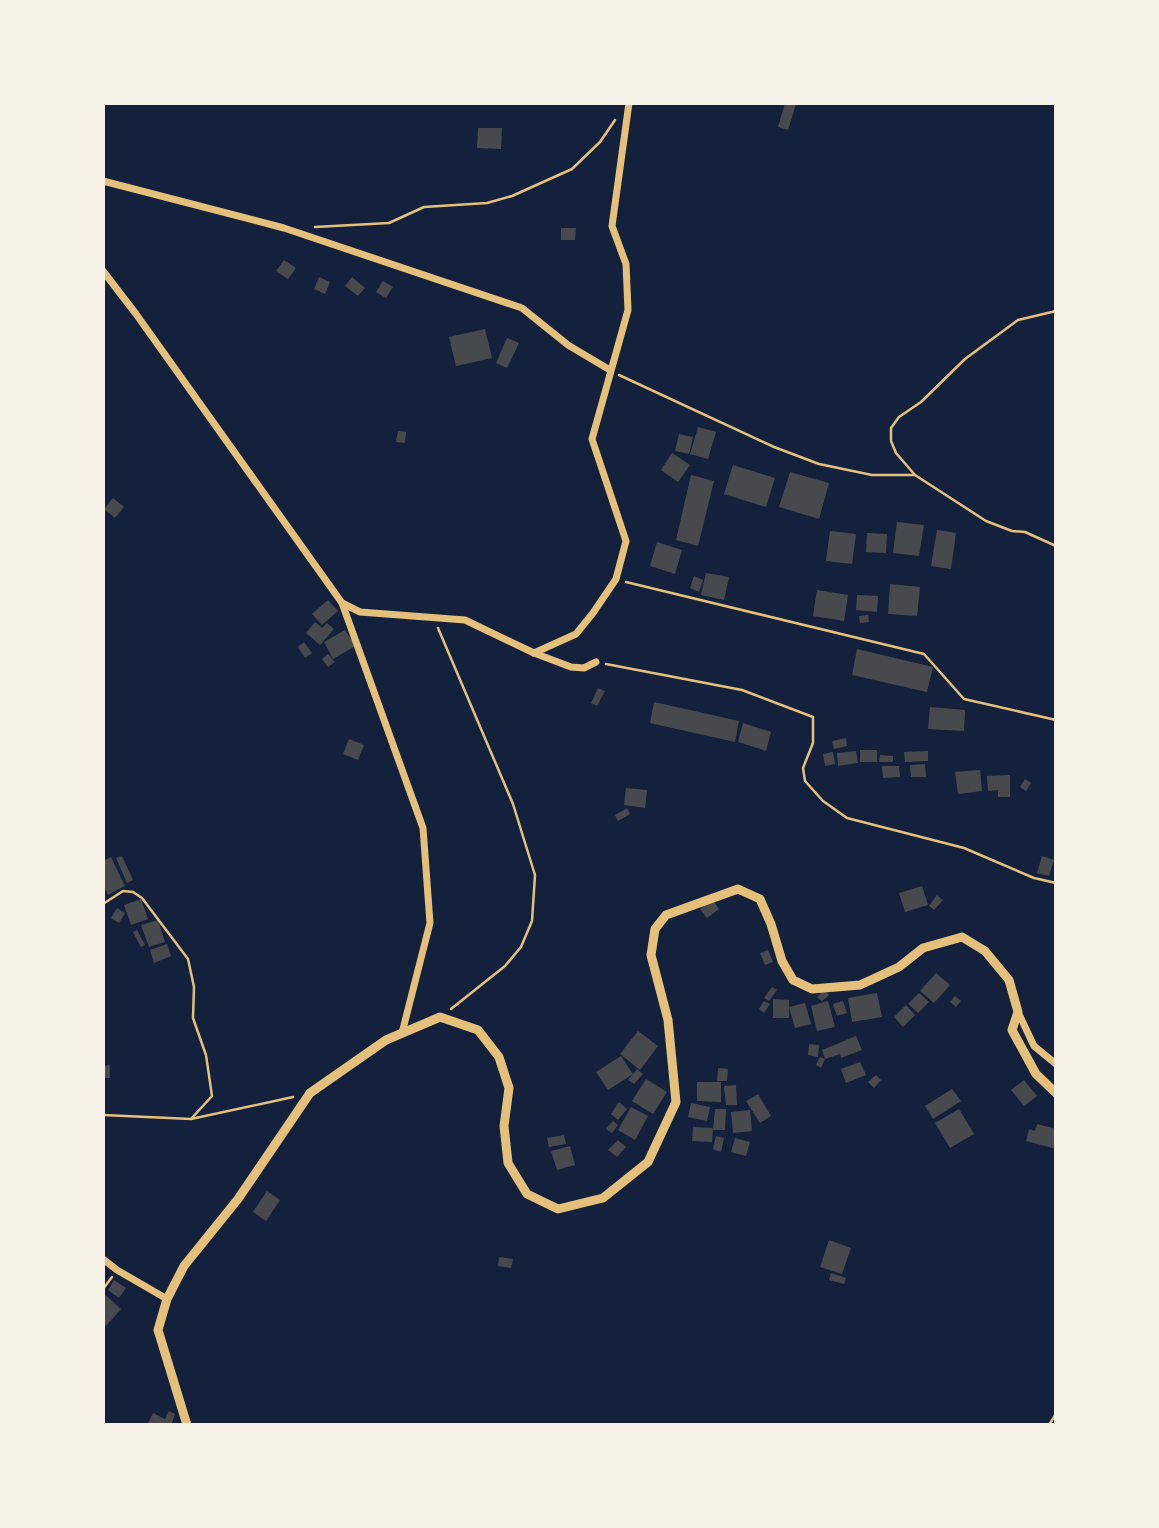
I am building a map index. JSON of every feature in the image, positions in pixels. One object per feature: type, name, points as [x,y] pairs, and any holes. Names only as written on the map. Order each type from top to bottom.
[{"type":"street","points":[[534,653],[576,634],[616,579],[626,541],[592,439],[628,310],[626,264],[612,226],[629,103]]},
{"type":"street","points":[[103,181],[284,228],[522,308],[568,345],[610,370]]},
{"type":"street","points":[[103,271],[342,603],[423,828],[430,923],[402,1033]]},
{"type":"street","points":[[342,603],[360,612],[465,620],[534,653],[571,667],[584,668],[596,662]]},
{"type":"street","points":[[187,1425],[159,1330],[167,1299],[184,1266],[239,1199],[310,1093],[386,1040],[440,1017],[478,1030],[499,1057],[509,1088],[504,1126],[509,1163],[527,1194],[558,1209],[603,1198],[648,1162],[676,1102],[668,1020],[651,955],[655,929],[666,915],[738,890],[760,900],[771,924],[782,961],[793,980],[812,989],[860,985],[899,967],[923,948],[962,937],[985,951],[1009,980],[1018,1012],[1034,1046],[1056,1064]]},
{"type":"street","points":[[1018,1012],[1012,1030],[1036,1074],[1056,1093]]},
{"type":"street","points":[[103,1259],[167,1299]]},
{"type":"path","points":[[310,227],[389,223],[424,207],[487,203],[512,196],[572,169],[600,142],[620,113]]},
{"type":"path","points":[[1056,311],[1018,320],[965,359],[921,402],[898,417],[891,428],[891,441],[896,453],[915,475],[986,522],[1012,531],[1025,532],[1056,545]]},
{"type":"path","points":[[610,370],[774,447],[819,464],[872,475],[915,475]]},
{"type":"path","points":[[616,579],[924,654],[964,699],[1056,720]]},
{"type":"path","points":[[434,617],[513,804],[535,875],[532,921],[521,947],[505,966],[440,1017]]},
{"type":"path","points":[[596,662],[742,690],[813,717],[813,743],[803,768],[805,781],[823,801],[846,818],[964,848],[1034,878],[1056,883]]},
{"type":"path","points":[[103,904],[123,891],[133,892],[142,898],[188,958],[194,987],[193,1018],[206,1055],[212,1096],[191,1119]]},
{"type":"path","points":[[103,1115],[191,1119],[310,1093]]},
{"type":"path","points":[[1049,1425],[1056,1415]]},
{"type":"building","points":[[785,103],[796,104],[788,130],[778,127]]},
{"type":"building","points":[[478,128],[502,128],[501,149],[477,148]]},
{"type":"building","points":[[561,228],[576,228],[575,240],[561,240]]},
{"type":"building","points":[[284,260],[296,268],[288,279],[276,271]]},
{"type":"building","points":[[319,277],[330,282],[325,294],[314,289]]},
{"type":"building","points":[[352,277],[365,288],[358,296],[345,286]]},
{"type":"building","points":[[383,281],[393,287],[386,298],[376,292]]},
{"type":"building","points":[[485,329],[492,358],[456,366],[449,337]]},
{"type":"building","points":[[507,338],[519,343],[507,368],[496,363]]},
{"type":"building","points":[[698,427],[716,432],[708,459],[690,454]]},
{"type":"building","points":[[398,431],[406,432],[405,443],[396,442]]},
{"type":"building","points":[[679,434],[693,437],[689,454],[675,451]]},
{"type":"building","points":[[672,453],[690,465],[678,482],[661,470]]},
{"type":"building","points":[[733,465],[775,478],[766,507],[724,494]]},
{"type":"building","points":[[790,472],[829,483],[819,519],[779,507]]},
{"type":"building","points":[[691,475],[714,481],[698,546],[676,540]]},
{"type":"building","points":[[113,498],[124,507],[115,518],[104,509]]},
{"type":"building","points":[[897,522],[924,525],[919,556],[893,553]]},
{"type":"building","points":[[937,530],[956,533],[951,569],[931,566]]},
{"type":"building","points":[[830,531],[856,534],[852,564],[826,561]]},
{"type":"building","points":[[867,533],[887,534],[886,553],[866,552]]},
{"type":"building","points":[[657,542],[682,550],[675,574],[650,566]]},
{"type":"building","points":[[706,573],[729,577],[724,600],[701,595]]},
{"type":"building","points":[[694,576],[703,580],[699,592],[690,588]]},
{"type":"building","points":[[890,584],[920,587],[917,616],[888,614]]},
{"type":"building","points":[[817,590],[848,595],[844,621],[813,616]]},
{"type":"building","points":[[857,595],[878,596],[877,612],[856,610]]},
{"type":"building","points":[[328,600],[338,611],[322,625],[312,614]]},
{"type":"building","points":[[868,615],[869,622],[860,623],[859,616]]},
{"type":"building","points":[[315,622],[322,628],[327,623],[334,629],[320,645],[306,633]]},
{"type":"building","points":[[345,630],[355,646],[333,659],[324,642]]},
{"type":"building","points":[[304,642],[312,653],[305,658],[298,647]]},
{"type":"building","points":[[857,649],[933,667],[927,692],[852,675]]},
{"type":"building","points":[[328,654],[335,662],[328,667],[322,659]]},
{"type":"building","points":[[598,688],[605,691],[597,706],[591,703]]},
{"type":"building","points":[[654,702],[739,721],[735,742],[650,723]]},
{"type":"building","points":[[930,707],[965,710],[964,731],[928,729]]},
{"type":"building","points":[[743,723],[771,732],[766,751],[738,742]]},
{"type":"building","points":[[846,738],[847,746],[834,749],[832,741]]},
{"type":"building","points":[[349,739],[364,745],[358,760],[343,754]]},
{"type":"building","points":[[860,750],[877,750],[877,762],[860,762]]},
{"type":"building","points":[[856,751],[858,763],[838,766],[837,753]]},
{"type":"building","points":[[928,751],[928,761],[905,762],[904,752]]},
{"type":"building","points":[[833,752],[835,764],[825,766],[823,754]]},
{"type":"building","points":[[880,755],[893,756],[893,762],[879,762]]},
{"type":"building","points":[[925,764],[926,777],[911,777],[910,765]]},
{"type":"building","points":[[882,766],[899,766],[900,777],[883,778]]},
{"type":"building","points":[[980,770],[982,791],[958,794],[955,772]]},
{"type":"building","points":[[1010,775],[1010,797],[998,797],[998,790],[988,791],[987,776]]},
{"type":"building","points":[[1025,779],[1031,783],[1026,791],[1020,787]]},
{"type":"building","points":[[626,788],[647,790],[645,808],[624,805]]},
{"type":"building","points":[[627,808],[630,814],[618,821],[615,815]]},
{"type":"building","points":[[122,856],[133,880],[127,883],[116,858]]},
{"type":"building","points":[[1042,856],[1054,860],[1049,876],[1037,873]]},
{"type":"building","points":[[111,857],[125,886],[108,895],[103,885],[103,861]]},
{"type":"building","points":[[922,886],[928,905],[905,912],[899,893]]},
{"type":"building","points":[[937,895],[943,900],[934,910],[929,906]]},
{"type":"building","points":[[141,899],[148,919],[131,925],[124,905]]},
{"type":"building","points":[[713,900],[719,909],[707,918],[700,909]]},
{"type":"building","points":[[117,908],[125,913],[119,923],[111,918]]},
{"type":"building","points":[[158,920],[165,942],[149,947],[141,925]]},
{"type":"building","points":[[137,930],[145,945],[141,947],[133,932]]},
{"type":"building","points":[[167,944],[171,956],[154,963],[150,950]]},
{"type":"building","points":[[768,950],[773,962],[765,965],[760,953]]},
{"type":"building","points":[[936,973],[950,985],[934,1003],[920,991]]},
{"type":"building","points":[[772,987],[777,990],[769,1001],[764,998]]},
{"type":"building","points":[[824,990],[829,995],[822,1001],[817,997]]},
{"type":"building","points":[[877,993],[882,1017],[852,1022],[848,998]]},
{"type":"building","points":[[919,993],[929,1002],[918,1013],[908,1004]]},
{"type":"building","points":[[955,996],[961,1001],[956,1007],[950,1002]]},
{"type":"building","points":[[773,999],[789,1000],[789,1018],[773,1018]]},
{"type":"building","points":[[764,1001],[770,1004],[764,1013],[759,1009]]},
{"type":"building","points":[[828,1001],[835,1027],[817,1031],[811,1006]]},
{"type":"building","points":[[843,1001],[847,1013],[837,1016],[833,1004]]},
{"type":"building","points":[[805,1003],[811,1024],[795,1028],[789,1007]]},
{"type":"building","points":[[906,1005],[915,1015],[903,1027],[894,1017]]},
{"type":"building","points":[[638,1031],[658,1046],[640,1070],[620,1054]]},
{"type":"building","points":[[856,1036],[862,1050],[841,1058],[840,1054],[825,1059],[822,1050]]},
{"type":"building","points":[[809,1044],[819,1045],[818,1057],[808,1055]]},
{"type":"building","points":[[621,1056],[633,1074],[608,1090],[596,1072]]},
{"type":"building","points":[[820,1057],[825,1059],[821,1068],[816,1065]]},
{"type":"building","points":[[860,1062],[866,1075],[846,1083],[841,1069]]},
{"type":"building","points":[[110,1065],[110,1078],[103,1078],[103,1066]]},
{"type":"building","points":[[718,1068],[728,1069],[727,1081],[717,1081]]},
{"type":"building","points":[[637,1069],[643,1074],[634,1084],[628,1080]]},
{"type":"building","points":[[876,1075],[881,1080],[874,1088],[868,1082]]},
{"type":"building","points":[[646,1079],[667,1092],[653,1114],[632,1101]]},
{"type":"building","points":[[1024,1080],[1037,1096],[1024,1106],[1011,1090]]},
{"type":"building","points":[[697,1082],[721,1082],[721,1102],[697,1101]]},
{"type":"building","points":[[736,1085],[737,1105],[726,1105],[724,1086]]},
{"type":"building","points":[[952,1089],[961,1101],[933,1119],[925,1106]]},
{"type":"building","points":[[758,1094],[771,1116],[760,1123],[746,1101]]},
{"type":"building","points":[[619,1102],[627,1109],[618,1120],[611,1114]]},
{"type":"building","points":[[691,1103],[710,1107],[707,1121],[688,1117]]},
{"type":"building","points":[[631,1107],[648,1116],[635,1140],[618,1130]]},
{"type":"building","points":[[715,1109],[726,1109],[725,1130],[713,1130]]},
{"type":"building","points":[[959,1109],[974,1134],[950,1148],[935,1123]]},
{"type":"building","points":[[750,1110],[752,1131],[733,1133],[731,1112]]},
{"type":"building","points":[[613,1121],[618,1125],[612,1133],[606,1129]]},
{"type":"building","points":[[1037,1124],[1056,1129],[1056,1149],[1026,1141],[1029,1129],[1035,1131]]},
{"type":"building","points":[[693,1127],[713,1128],[712,1142],[692,1141]]},
{"type":"building","points":[[564,1135],[566,1144],[549,1147],[547,1138]]},
{"type":"building","points":[[716,1136],[724,1138],[721,1152],[713,1149]]},
{"type":"building","points":[[735,1138],[750,1142],[746,1156],[731,1152]]},
{"type":"building","points":[[618,1140],[626,1147],[617,1157],[608,1150]]},
{"type":"building","points":[[570,1146],[575,1165],[557,1170],[551,1151]]},
{"type":"building","points":[[267,1191],[280,1200],[266,1221],[253,1212]]},
{"type":"building","points":[[829,1240],[851,1248],[842,1274],[820,1267]]},
{"type":"building","points":[[499,1257],[513,1259],[511,1268],[498,1266]]},
{"type":"building","points":[[831,1273],[846,1278],[844,1284],[829,1280]]},
{"type":"building","points":[[114,1280],[126,1288],[119,1298],[108,1290]]},
{"type":"building","points":[[103,1293],[121,1309],[106,1326],[103,1323]]},
{"type":"building","points":[[169,1411],[175,1414],[171,1425],[148,1423],[153,1413],[165,1419]]}]
